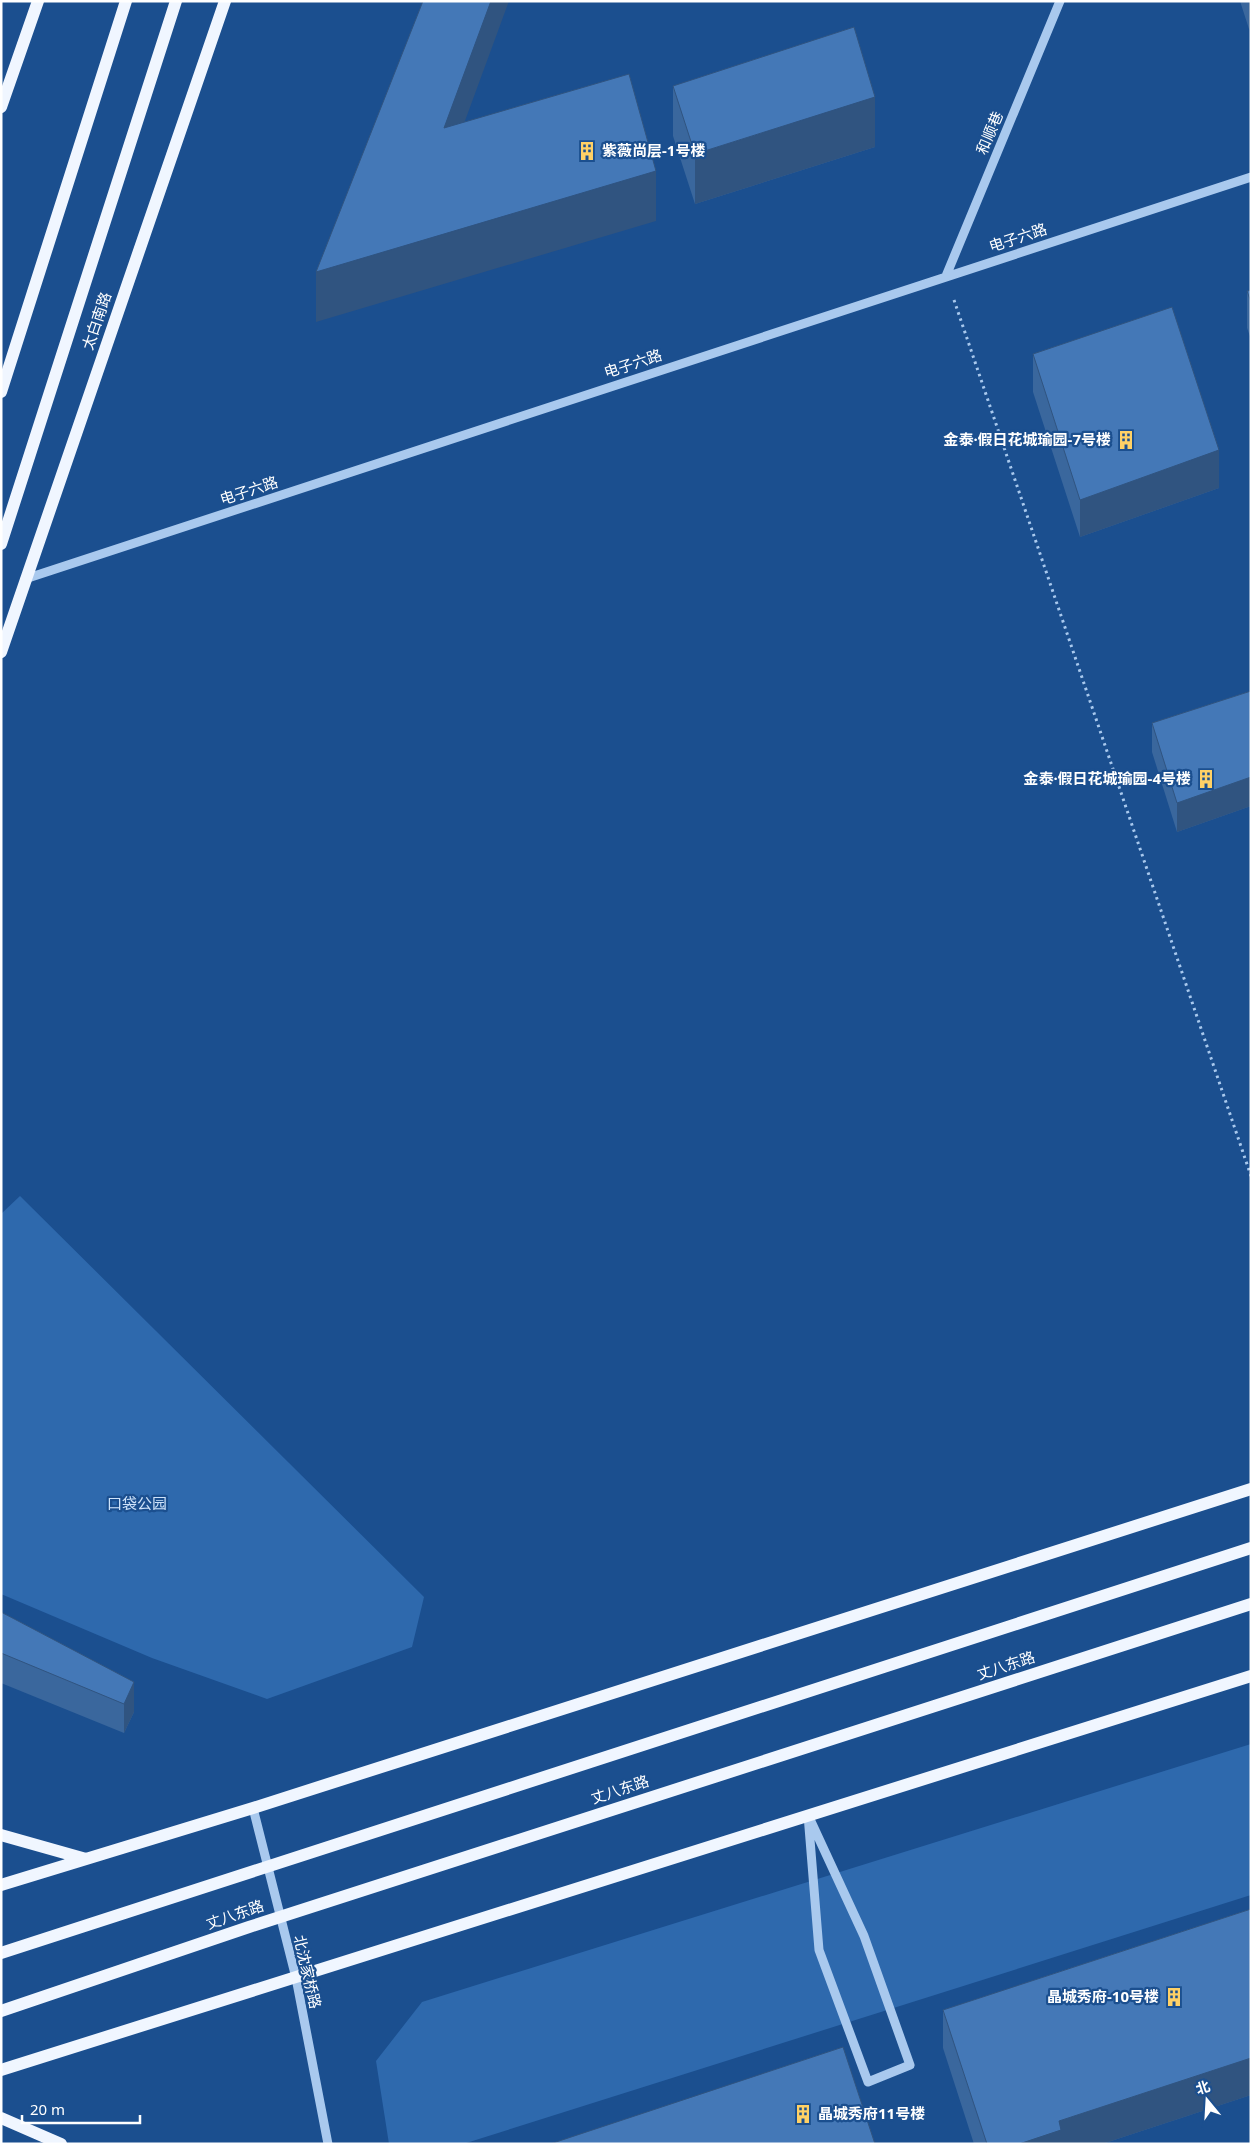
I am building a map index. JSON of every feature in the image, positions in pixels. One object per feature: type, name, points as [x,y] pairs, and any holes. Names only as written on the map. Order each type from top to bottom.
[{"type":"main road","points":[[1,107],[38,1]]},
{"type":"main road","points":[[1,392],[126,1]]},
{"type":"main road","name":"太白南路","points":[[1,544],[176,1]]},
{"type":"main road","name":"太白南路","points":[[1,652],[225,1]]},
{"type":"main road","points":[[1,1886],[253,1808],[1251,1489]]},
{"type":"main road","points":[[1,1954],[1251,1548]]},
{"type":"main road","name":"丈八东路","points":[[1,2011],[249,1927],[1251,1604]]},
{"type":"main road","points":[[1,2070],[1251,1676]]},
{"type":"main road","points":[[1,1835],[86,1859]]},
{"type":"main road","points":[[1,2118],[61,2144]]},
{"type":"street","name":"和顺巷","points":[[946,276],[1060,1]]},
{"type":"street","name":"电子六路","points":[[25,579],[1251,177]]},
{"type":"street","name":"北沈家桥路","points":[[253,1808],[296,1978],[328,2144]]},
{"type":"street","points":[[808,1815],[864,1936],[910,2065],[868,2082],[819,1950],[808,1815]]},
{"type":"path","points":[[946,276],[1251,1176]]},
{"type":"green space","name":"口袋公园","points":[[20,1196],[424,1597],[412,1647],[267,1699],[152,1658],[1,1594],[1,1214]]},
{"type":"green space","points":[[1251,1744],[1251,1895],[463,2144],[389,2144],[376,2061],[422,2002]]},
{"type":"building","points":[[423,1],[491,1],[444,128],[629,74],[656,171],[316,272]]},
{"type":"building","points":[[854,27],[875,97],[695,154],[673,86]]},
{"type":"building","points":[[1251,290],[1251,302],[1247,291]]},
{"type":"building","name":"金泰·假日花城瑜园-7号楼","points":[[1172,307],[1219,450],[1080,500],[1033,354]]},
{"type":"building","name":"金泰·假日花城瑜园-4号楼","points":[[1251,691],[1251,777],[1177,803],[1152,723]]},
{"type":"building","points":[[1,1612],[134,1682],[124,1704],[1,1653]]},
{"type":"building","name":"晶城秀府-10号楼","points":[[1251,1909],[1251,2058],[1059,2121],[1061,2130],[1019,2144],[987,2144],[943,2010]]},
{"type":"building","points":[[843,2047],[875,2144],[550,2144]]},
{"type":"place","name":"紫薇尚层-1号楼","points":[[587,151]]},
{"type":"place","name":"金泰·假日花城瑜园-7号楼","points":[[1126,440]]},
{"type":"place","name":"金泰·假日花城瑜园-4号楼","points":[[1206,779]]},
{"type":"place","name":"晶城秀府-10号楼","points":[[1174,1997]]},
{"type":"place","name":"晶城秀府11号楼","points":[[803,2114]]}]
